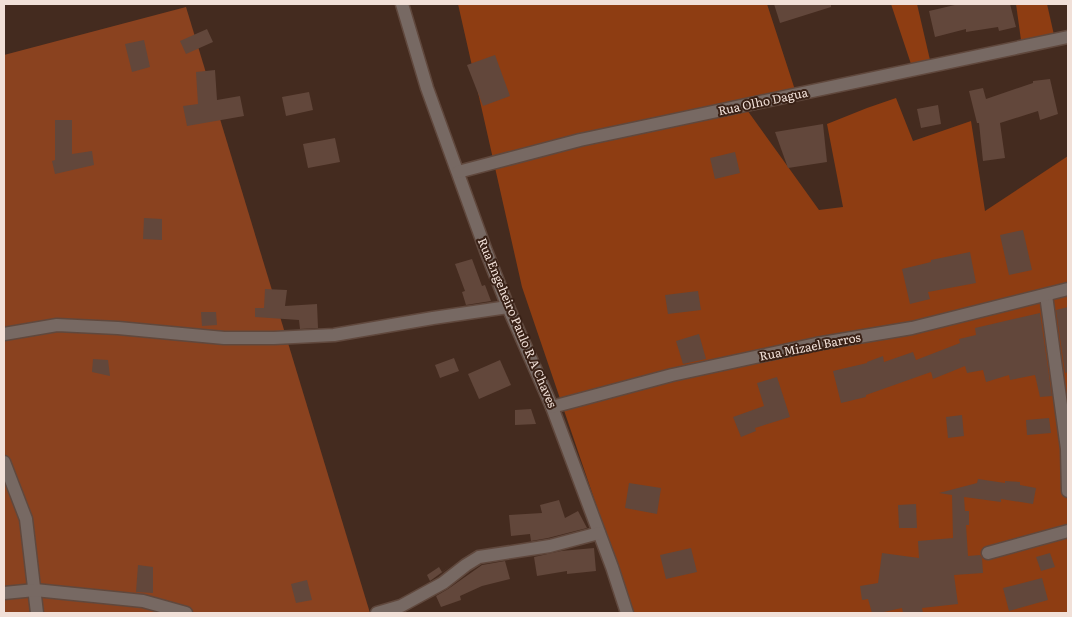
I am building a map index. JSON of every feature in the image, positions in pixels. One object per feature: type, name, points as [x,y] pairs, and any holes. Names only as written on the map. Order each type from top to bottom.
[{"type":"street","name":"Rua Engeheiro Paulo R A Chaves","points":[[402,4],[428,88],[486,251],[508,307],[552,407],[612,567],[627,613]]},
{"type":"street","name":"Rua Olho Dagua","points":[[458,172],[580,140],[1068,37]]},
{"type":"street","name":"Rua Mizael Barros","points":[[552,407],[672,375],[816,344],[912,328],[1068,289]]},
{"type":"street","points":[[1046,294],[1067,449],[1068,491]]},
{"type":"street","points":[[4,334],[57,325],[118,328],[224,338],[334,335],[508,307]]},
{"type":"street","points":[[4,462],[26,519],[37,613]]},
{"type":"street","points":[[988,554],[1068,532],[1068,524]]},
{"type":"street","points":[[377,613],[401,606],[443,583],[479,557],[550,546],[599,533]]},
{"type":"street","points":[[4,593],[34,590],[186,613]]},
{"type":"shaded area","points":[[458,4],[767,4],[795,90],[742,103],[819,210],[843,207],[827,124],[896,98],[913,141],[971,121],[985,211],[1068,156],[1068,613],[633,613],[522,287]]},
{"type":"shaded area","points":[[891,4],[917,4],[930,60],[911,64]]},
{"type":"shaded area","points":[[1016,4],[1047,4],[1054,35],[1021,40]]},
{"type":"shaded area","points":[[186,7],[370,613],[4,613],[4,55]]},
{"type":"building","points":[[774,4],[831,4],[831,7],[780,23]]},
{"type":"building","points":[[959,4],[1010,4],[1016,27],[999,31],[998,27],[966,32],[966,29],[935,37],[929,11]]},
{"type":"building","points":[[207,29],[213,42],[186,54],[180,41]]},
{"type":"building","points":[[144,40],[150,67],[132,72],[125,44]]},
{"type":"building","points":[[495,55],[510,96],[483,106],[467,65]]},
{"type":"building","points":[[215,70],[217,100],[240,96],[244,116],[187,126],[183,106],[198,104],[196,72]]},
{"type":"building","points":[[1050,79],[1058,114],[1040,120],[1038,111],[1000,123],[1005,158],[983,161],[979,123],[977,123],[969,91],[983,88],[986,99],[1033,83],[1033,81]]},
{"type":"building","points":[[309,92],[313,110],[286,116],[282,97]]},
{"type":"building","points":[[938,105],[941,124],[921,128],[917,109]]},
{"type":"building","points":[[55,120],[72,120],[72,154],[92,151],[94,165],[55,174],[52,161],[55,160]]},
{"type":"building","points":[[823,124],[827,162],[788,168],[775,132]]},
{"type":"building","points":[[335,138],[340,162],[308,168],[303,144]]},
{"type":"building","points":[[735,152],[740,173],[715,179],[710,158]]},
{"type":"building","points":[[144,218],[162,219],[162,240],[143,239]]},
{"type":"building","points":[[1023,230],[1032,270],[1009,275],[1000,235]]},
{"type":"building","points":[[970,252],[976,283],[928,292],[930,299],[910,304],[902,269],[931,262],[931,260]]},
{"type":"building","points":[[472,259],[482,286],[485,285],[491,301],[466,305],[462,292],[465,291],[455,264]]},
{"type":"building","points":[[265,289],[287,290],[285,306],[317,304],[318,328],[300,329],[299,320],[255,317],[255,308],[264,308]]},
{"type":"building","points":[[698,291],[701,310],[668,314],[665,295]]},
{"type":"building","points":[[1068,307],[1068,372],[1065,373],[1056,310]]},
{"type":"building","points":[[201,312],[216,312],[217,325],[202,326]]},
{"type":"building","points":[[1040,313],[1052,396],[1040,397],[1035,375],[1010,380],[1009,375],[986,382],[983,370],[967,373],[965,366],[933,379],[931,372],[866,395],[866,397],[841,403],[833,371],[867,363],[883,356],[884,362],[913,352],[916,360],[960,343],[959,339],[976,335],[975,328]]},
{"type":"building","points":[[699,334],[706,359],[683,364],[676,341]]},
{"type":"building","points":[[454,358],[459,371],[440,378],[435,365]]},
{"type":"building","points":[[93,359],[108,360],[110,376],[92,372]]},
{"type":"building","points":[[500,360],[511,385],[479,399],[468,374]]},
{"type":"building","points":[[777,377],[790,417],[755,428],[756,431],[741,437],[733,417],[764,406],[757,383]]},
{"type":"building","points":[[531,409],[536,424],[515,425],[515,410]]},
{"type":"building","points":[[962,415],[964,436],[948,438],[946,417]]},
{"type":"building","points":[[1049,418],[1051,433],[1027,435],[1026,420]]},
{"type":"building","points":[[978,479],[1005,483],[1005,481],[1020,482],[1020,485],[1036,488],[1033,504],[1001,499],[1001,502],[964,497],[965,511],[969,511],[969,525],[966,525],[968,556],[980,555],[983,573],[954,575],[958,604],[922,608],[923,613],[903,613],[902,608],[872,613],[868,599],[862,600],[860,586],[878,583],[882,553],[919,558],[918,541],[953,538],[952,495],[939,493],[977,483]]},
{"type":"building","points":[[629,483],[661,488],[657,514],[625,508]]},
{"type":"building","points":[[559,500],[565,518],[578,511],[587,528],[531,541],[530,534],[511,536],[509,515],[542,513],[540,505]]},
{"type":"building","points":[[916,504],[917,528],[899,528],[898,505]]},
{"type":"building","points":[[594,548],[596,571],[567,574],[567,571],[537,576],[534,557],[561,551]]},
{"type":"building","points":[[691,548],[697,572],[666,579],[660,555]]},
{"type":"building","points":[[1050,553],[1055,567],[1041,571],[1036,557]]},
{"type":"building","points":[[505,561],[510,579],[482,586],[460,596],[461,600],[441,607],[436,596],[482,565]]},
{"type":"building","points":[[138,565],[153,567],[153,593],[136,592]]},
{"type":"building","points":[[452,565],[430,581],[427,575],[439,567],[442,572]]},
{"type":"building","points":[[1042,578],[1048,600],[1009,611],[1003,588]]},
{"type":"building","points":[[307,580],[312,600],[296,603],[291,584]]}]
